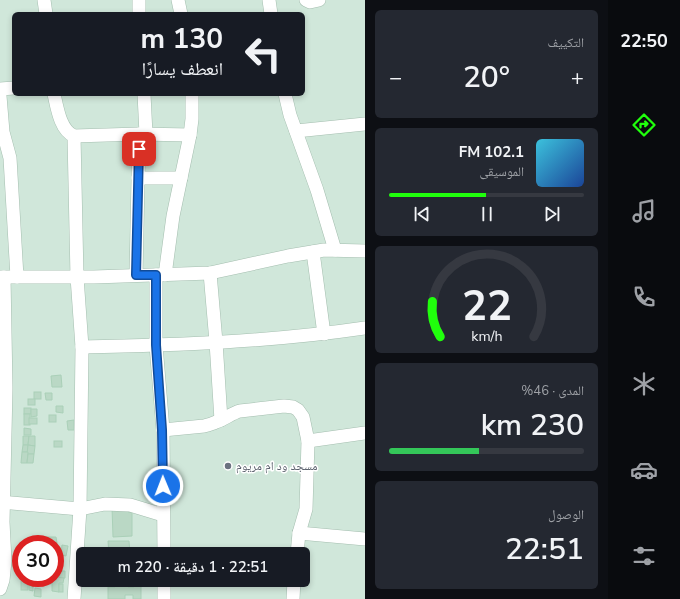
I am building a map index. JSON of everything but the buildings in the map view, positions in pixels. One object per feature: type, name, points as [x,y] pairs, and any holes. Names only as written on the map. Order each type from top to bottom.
[{"type":"street","points":[[44,0],[46,12]]},
{"type":"street","points":[[138,0],[139,12]]},
{"type":"street","points":[[178,0],[181,12]]},
{"type":"street","points":[[269,0],[271,12]]},
{"type":"street","points":[[306,0],[310,2],[319,0]]},
{"type":"street","points":[[0,89],[12,88]]},
{"type":"street","points":[[0,96],[4,132],[10,158],[6,388],[2,503],[5,561],[3,580],[0,589]]},
{"type":"street","points":[[54,96],[63,126],[68,133],[74,136],[143,134],[190,135]]},
{"type":"street","points":[[136,275],[138,178],[143,134],[144,96]]},
{"type":"street","points":[[164,547],[162,430],[156,345],[160,275],[190,135],[192,96]]},
{"type":"street","points":[[285,96],[290,115],[335,250]]},
{"type":"street","points":[[296,130],[365,124]]},
{"type":"street","points":[[74,136],[77,277],[82,347],[80,509],[74,599]]},
{"type":"street","points":[[138,178],[180,178]]},
{"type":"street","points":[[7,277],[77,277],[210,273],[313,252],[335,250],[365,251]]},
{"type":"street","points":[[313,252],[324,334]]},
{"type":"street","points":[[210,273],[221,420]]},
{"type":"street","points":[[82,347],[216,342],[324,334],[365,328]]},
{"type":"street","points":[[162,430],[204,426],[240,411],[284,406],[293,407],[298,410],[303,417],[308,441],[306,509],[298,533],[297,547]]},
{"type":"street","points":[[308,441],[365,433]]},
{"type":"street","points":[[2,503],[80,509],[105,504],[130,505],[163,515]]},
{"type":"street","points":[[298,533],[365,539]]},
{"type":"street","points":[[164,587],[164,599]]},
{"type":"street","points":[[293,599],[294,587]]},
{"type":"shaded area","points":[[0,0],[365,0],[365,599],[0,599]]},
{"type":"place","name":"مسجد ود ام مريوم","points":[[228,466]]},
{"type":"route","points":[[139,149],[136,275],[156,275],[156,345],[162,430],[163,486]]}]
